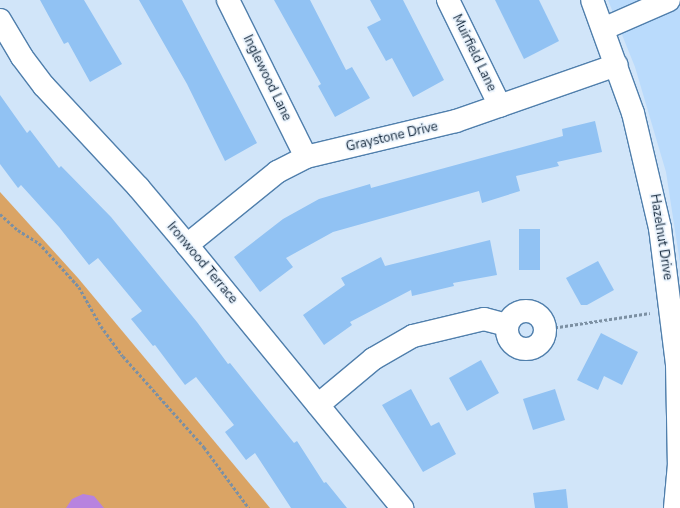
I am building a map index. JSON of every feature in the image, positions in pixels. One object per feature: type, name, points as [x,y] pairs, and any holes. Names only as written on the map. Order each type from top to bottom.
[{"type":"street","name":"Inglewood Lane","points":[[228,0],[306,157]]},
{"type":"street","name":"Muirfield Lane","points":[[448,0],[500,106]]},
{"type":"street","name":"Hazelnut Drive","points":[[592,0],[617,65],[652,188],[672,310],[678,409],[679,464],[675,508]]},
{"type":"street","points":[[604,30],[669,0]]},
{"type":"street","name":"Ironwood Terrace","points":[[0,20],[22,57],[44,86],[139,188],[402,508]]},
{"type":"street","name":"Graystone Drive","points":[[187,245],[277,172],[306,157],[436,127],[617,65]]},
{"type":"street","points":[[531,311],[543,321],[545,329],[544,336],[536,346],[523,349],[508,338],[507,325],[516,313],[531,311]]},
{"type":"street","points":[[318,405],[373,359],[413,336],[484,319],[507,325]]},
{"type":"path","points":[[0,214],[18,230],[39,243],[79,286],[100,326],[123,356],[204,447],[249,508]]},
{"type":"path","points":[[545,329],[672,310]]},
{"type":"shaded area","points":[[608,0],[680,0],[680,263],[666,172],[635,67]]},
{"type":"shaded area","points":[[0,192],[78,278],[270,508],[0,508]]},
{"type":"shaded area","points":[[83,494],[94,496],[104,508],[66,508],[72,499]]},
{"type":"building","points":[[40,0],[84,0],[122,64],[90,82],[68,42],[64,44]]},
{"type":"building","points":[[139,0],[182,0],[257,143],[225,161],[187,84]]},
{"type":"building","points":[[274,0],[310,0],[346,70],[352,67],[370,98],[335,117],[318,86],[321,84]]},
{"type":"building","points":[[370,0],[403,0],[444,80],[413,97],[392,58],[386,61],[367,27],[381,20]]},
{"type":"building","points":[[495,0],[539,0],[559,41],[524,59]]},
{"type":"building","points":[[0,95],[27,133],[30,130],[59,168],[61,166],[111,217],[197,322],[228,364],[230,363],[294,443],[297,441],[324,483],[326,482],[347,508],[291,508],[255,453],[246,460],[225,432],[234,425],[196,377],[185,385],[155,345],[153,346],[131,319],[142,311],[98,258],[89,265],[59,227],[21,185],[18,188],[0,164]]},
{"type":"building","points":[[595,121],[602,152],[557,162],[559,166],[516,176],[520,191],[482,203],[479,191],[333,232],[286,258],[293,267],[260,292],[234,257],[283,219],[319,199],[370,184],[371,188],[563,136],[562,129]]},
{"type":"building","points":[[519,229],[540,229],[540,270],[519,270]]},
{"type":"building","points":[[490,240],[497,275],[453,283],[454,286],[412,296],[411,290],[350,322],[352,325],[324,345],[303,315],[345,285],[341,278],[381,257],[385,266]]},
{"type":"building","points":[[598,261],[614,290],[587,305],[581,305],[566,278]]},
{"type":"building","points":[[601,333],[638,352],[622,385],[604,376],[598,390],[577,380]]},
{"type":"building","points":[[481,360],[499,393],[467,411],[449,378]]},
{"type":"building","points":[[411,389],[431,426],[439,422],[456,454],[423,472],[382,405]]},
{"type":"building","points":[[555,389],[565,420],[533,430],[523,399]]},
{"type":"building","points":[[566,489],[568,508],[535,508],[533,493]]}]
